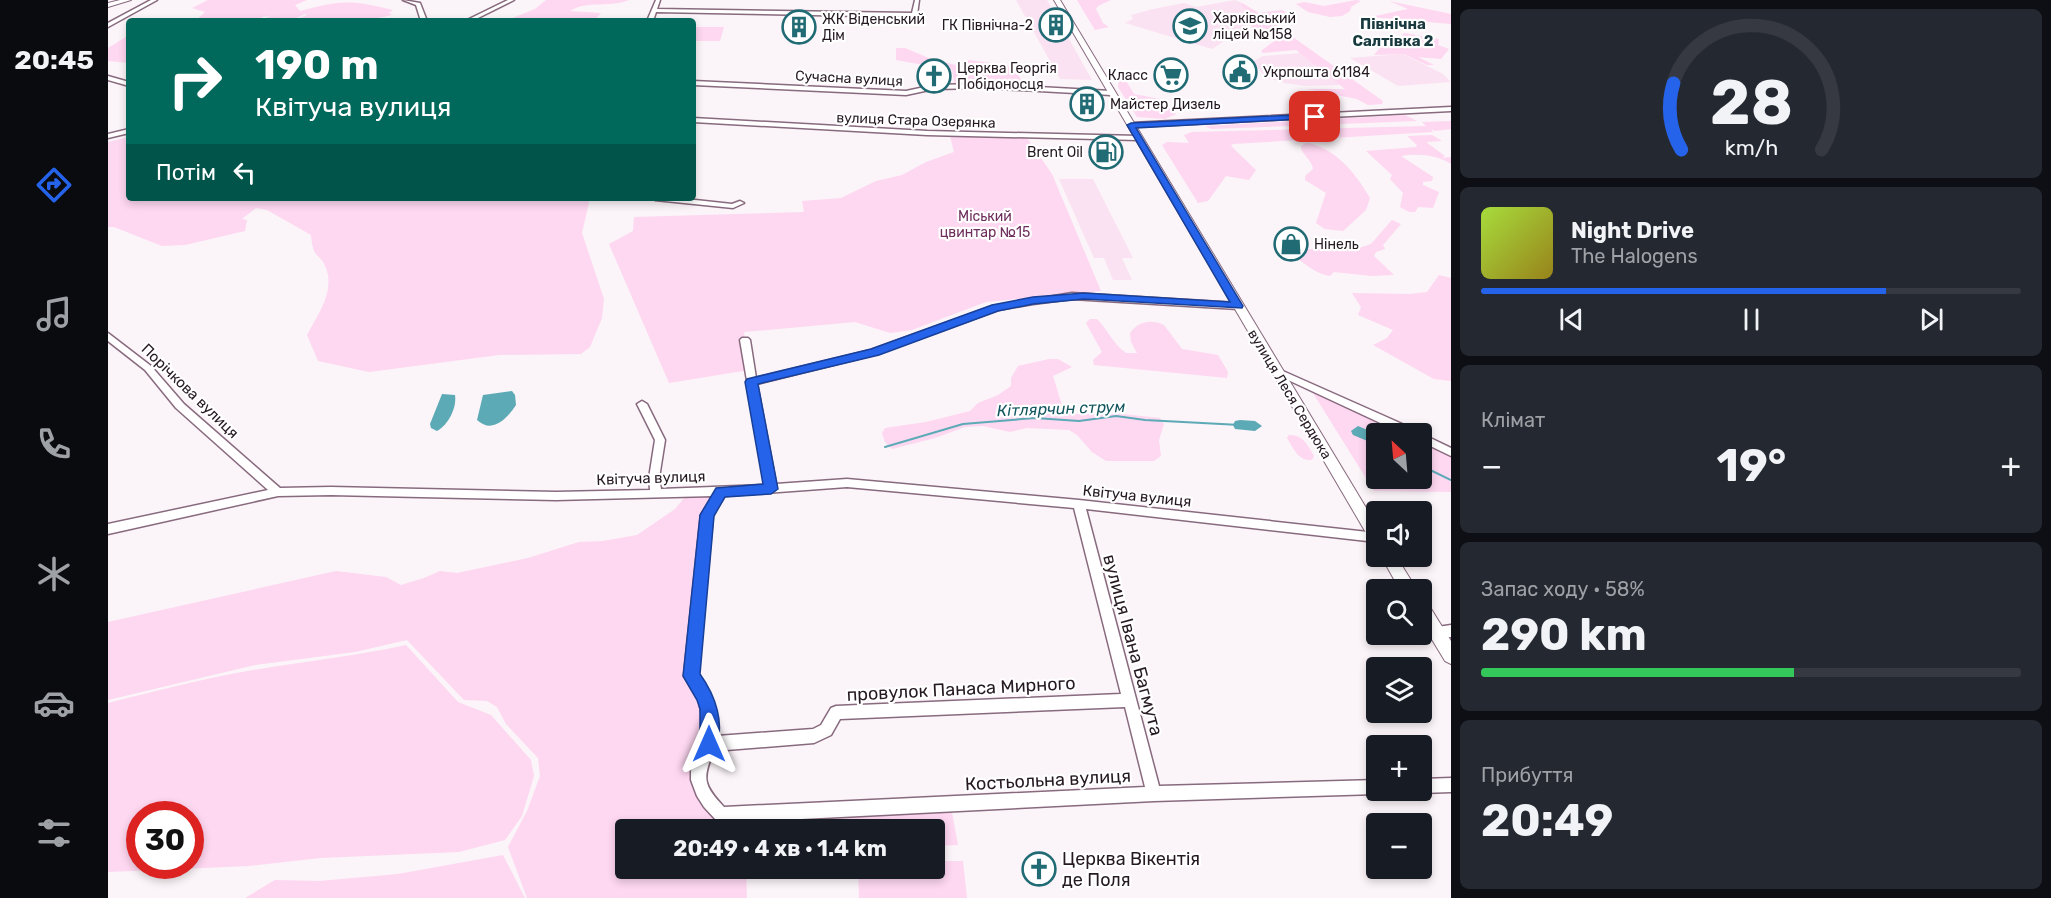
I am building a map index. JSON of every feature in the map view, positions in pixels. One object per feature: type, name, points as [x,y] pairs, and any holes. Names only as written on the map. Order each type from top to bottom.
[{"type":"main road","points":[[108,4],[128,0]]},
{"type":"main road","name":"вулиця Леся Сердюка","points":[[1057,0],[1366,521]]},
{"type":"main road","points":[[1432,619],[1444,632],[1451,656]]},
{"type":"street","points":[[108,26],[155,0]]},
{"type":"street","points":[[405,0],[418,4],[423,18]]},
{"type":"street","points":[[474,18],[512,0]]},
{"type":"street","points":[[651,18],[658,0]]},
{"type":"street","points":[[654,10],[914,15],[917,0]]},
{"type":"street","points":[[108,78],[126,83]]},
{"type":"street","name":"Сучасна вулиця","points":[[696,83],[906,93],[934,87],[982,86],[1111,93]]},
{"type":"street","points":[[1131,125],[1451,110]]},
{"type":"street","name":"вулиця Стара Озерянка","points":[[696,120],[927,133],[1138,138]]},
{"type":"street","points":[[108,136],[126,132]]},
{"type":"street","points":[[684,201],[733,206],[740,203]]},
{"type":"street","points":[[751,382],[874,352],[996,308],[1033,301],[1072,296],[1238,306]]},
{"type":"street","name":"Порічкова вулиця","points":[[108,336],[148,368],[180,406],[278,492]]},
{"type":"street","points":[[745,340],[771,489]]},
{"type":"street","points":[[1276,371],[1390,423]]},
{"type":"street","points":[[642,404],[660,440],[654,478],[656,493]]},
{"type":"street","points":[[1432,443],[1451,452]]},
{"type":"street","name":"Квітуча вулиця","points":[[108,529],[278,492],[331,490],[556,496],[721,492],[847,483],[1078,504],[1366,537]]},
{"type":"street","points":[[709,744],[709,709],[705,696],[691,676],[707,515],[721,492]]},
{"type":"street","name":"вулиця Івана Багмута","points":[[1078,504],[1154,794]]},
{"type":"street","name":"провулок Панаса Мирного","points":[[709,744],[814,736],[826,730],[836,713],[1128,700]]},
{"type":"street","name":"Костьольна вулиця","points":[[709,744],[698,774],[706,800],[721,815],[1154,794],[1366,787]]},
{"type":"street","points":[[1432,786],[1451,785]]},
{"type":"shaded area","name":"ГК Північна-2","points":[[1016,0],[1047,0],[1092,80],[1060,79]]},
{"type":"shaded area","name":"Харківський ліцей №158","points":[[1235,0],[1242,3],[1240,5],[1261,22],[1251,23],[1212,49],[1125,23],[1133,19],[1131,15],[1153,9],[1184,3],[1196,7]]},
{"type":"shaded area","points":[[1300,53],[1341,85],[1305,86],[1285,83],[1267,78],[1252,62],[1263,56]]},
{"type":"shaded area","points":[[1403,54],[1443,74],[1451,82],[1398,86],[1350,58]]},
{"type":"shaded area","points":[[1059,179],[1093,179],[1133,258],[1122,258],[1132,280],[1113,280],[1104,258],[1094,258]]},
{"type":"green space","points":[[208,0],[307,0],[295,5],[300,11],[346,3],[366,4],[393,10],[389,13],[392,15],[378,18],[300,18],[307,15],[305,14],[296,18],[267,18],[276,15],[262,18],[198,18],[205,12],[192,8]]},
{"type":"green space","points":[[546,0],[629,0],[615,4],[584,6],[570,11],[601,13],[597,18],[512,18],[535,9]]},
{"type":"green space","points":[[1077,0],[1111,0],[1096,9],[1103,23],[1109,27],[1095,30]]},
{"type":"green space","points":[[1361,1],[1351,7],[1350,11],[1342,16],[1330,17],[1308,12],[1296,4],[1304,2],[1324,6]]},
{"type":"green space","points":[[1389,1],[1451,14],[1451,24],[1370,17],[1408,9]]},
{"type":"green space","points":[[1242,3],[1259,13],[1282,10],[1294,17],[1270,19],[1263,16],[1286,31],[1252,28],[1251,23],[1261,22],[1240,5]]},
{"type":"green space","points":[[696,27],[724,27],[720,41],[696,41]]},
{"type":"green space","points":[[1404,33],[1426,37],[1425,40],[1439,39],[1438,45],[1449,49],[1441,59],[1418,57],[1434,65],[1427,65],[1404,54],[1374,55],[1390,36],[1402,36]]},
{"type":"green space","points":[[1282,35],[1290,35],[1383,101],[1382,104],[1368,105],[1357,99],[1306,89],[1345,89],[1296,50],[1263,53],[1261,51]]},
{"type":"green space","points":[[126,37],[126,63],[108,61],[108,48]]},
{"type":"green space","points":[[896,48],[905,48],[931,59],[956,65],[969,60],[1007,65],[1016,71],[1025,87],[955,86],[952,70],[896,60]]},
{"type":"green space","points":[[1119,79],[1125,79],[1134,94],[1160,99],[1176,114],[1165,119],[1137,117],[1118,87]]},
{"type":"green space","points":[[1405,115],[1417,121],[1211,129],[1205,126]]},
{"type":"green space","points":[[1451,121],[1451,129],[1435,131],[1431,129],[1433,132],[1233,144],[1231,146],[1256,170],[1249,180],[1226,176],[1208,201],[1198,203],[1162,145],[1167,142],[1189,143],[1184,135],[1192,132],[1426,126],[1422,122]]},
{"type":"green space","points":[[1432,135],[1442,141],[1426,142],[1445,156],[1442,158],[1451,157],[1451,164],[1428,156],[1401,156],[1433,177],[1432,181],[1423,182],[1423,185],[1439,192],[1433,208],[1418,207],[1415,212],[1409,212],[1400,207],[1403,193],[1390,179],[1392,175],[1366,151],[1416,147],[1417,145],[1407,136]]},
{"type":"green space","name":"Міський цвинтар №15","points":[[950,136],[1027,138],[1052,174],[1101,291],[986,302],[912,330],[890,333],[855,322],[744,332],[749,370],[669,383],[609,244],[633,231],[634,217],[804,212],[802,201],[841,198],[876,181],[902,175],[926,162],[954,152]]},
{"type":"green space","points":[[126,138],[126,201],[589,201],[582,233],[604,299],[602,318],[590,347],[581,354],[499,355],[369,372],[318,361],[307,335],[324,303],[328,277],[324,263],[313,249],[311,235],[267,210],[256,208],[242,219],[247,220],[245,231],[185,245],[162,246],[114,227],[108,227],[108,142]]},
{"type":"green space","points":[[1306,143],[1326,150],[1344,163],[1370,198],[1366,210],[1343,231],[1325,229],[1316,223],[1326,193],[1305,180],[1305,176],[1313,169],[1311,162],[1301,149],[1301,146]]},
{"type":"green space","points":[[1392,220],[1401,224],[1383,245],[1385,249],[1376,252],[1374,256],[1394,275],[1372,276],[1334,272],[1330,276],[1325,275],[1308,266],[1290,250],[1362,247],[1371,244]]},
{"type":"green space","points":[[1439,275],[1451,278],[1451,381],[1434,379],[1373,345],[1387,338],[1393,330],[1358,315],[1361,307],[1352,293],[1427,292]]},
{"type":"green space","points":[[1090,319],[1097,319],[1126,353],[1137,353],[1131,342],[1130,333],[1137,326],[1150,322],[1164,325],[1182,349],[1218,355],[1228,372],[1227,378],[1094,365],[1093,360],[1102,352],[1086,323]]},
{"type":"green space","points":[[1058,359],[1072,367],[1053,376],[1064,412],[1160,418],[1164,424],[1159,440],[1161,456],[1154,461],[1106,461],[1092,452],[1077,435],[1069,430],[1027,428],[1010,432],[983,426],[965,427],[935,438],[892,449],[885,442],[882,433],[885,428],[926,422],[970,411],[978,403],[998,395],[1011,386],[1011,378],[1018,366]]},
{"type":"green space","points":[[1308,385],[1392,423],[1366,423],[1366,478]]},
{"type":"green space","points":[[1289,435],[1294,435],[1304,441],[1314,456],[1312,460],[1303,459],[1297,454],[1287,438]]},
{"type":"green space","points":[[1432,443],[1451,452],[1451,492],[1374,491],[1373,489],[1432,489]]},
{"type":"green space","points":[[689,492],[721,492],[707,515],[691,676],[709,709],[698,774],[724,819],[615,819],[615,879],[746,879],[747,898],[527,898],[508,847],[527,811],[540,776],[538,758],[506,724],[497,707],[487,701],[464,700],[407,640],[355,652],[255,665],[108,700],[108,622],[336,571],[386,577],[401,585],[440,571],[457,573],[528,558],[579,542],[603,541],[637,535],[675,509]]},
{"type":"green space","points":[[406,645],[458,702],[491,715],[531,760],[534,776],[522,816],[505,840],[459,852],[320,858],[249,866],[204,868],[204,801],[126,801],[126,871],[108,872],[108,703],[225,675]]},
{"type":"green space","points":[[951,807],[958,845],[945,846],[945,819],[822,818]]},
{"type":"green space","points":[[503,855],[525,898],[245,898],[275,880],[319,881],[398,874]]},
{"type":"green space","points":[[945,861],[963,861],[967,898],[859,898],[858,879],[945,879]]},
{"type":"water","points":[[512,391],[516,405],[500,423],[489,426],[477,420],[483,395]]},
{"type":"water","points":[[442,394],[455,395],[455,405],[448,420],[437,431],[431,428],[430,424]]},
{"type":"waterway","name":"Кітлярчин струм","points":[[885,447],[963,424],[1035,418],[1079,421],[1116,416],[1145,420],[1240,425]]},
{"type":"waterway","points":[[1240,425],[1255,426]]},
{"type":"waterway","points":[[1358,431],[1366,435]]},
{"type":"waterway","name":"Кітлярчин струм","points":[[1432,471],[1451,480]]},
{"type":"place","name":"ГК Північна-2","points":[[1056,25]]},
{"type":"place","name":"Харківський ліцей №158","points":[[1190,26]]},
{"type":"place","name":"ЖК Віденський Дім","points":[[799,27]]},
{"type":"place","name":"Укрпошта 61184","points":[[1240,72]]},
{"type":"place","name":"Класс","points":[[1171,75]]},
{"type":"place","name":"Церква Георгія Побідоносця","points":[[934,76]]},
{"type":"place","name":"Майстер Дизель","points":[[1087,104]]},
{"type":"place","name":"Brent Oil","points":[[1106,152]]},
{"type":"place","name":"Нінель","points":[[1291,244]]},
{"type":"place","name":"Церква Вікентія де Поля","points":[[1039,869]]},
{"type":"district","name":"Північна Салтівка 2","points":[[1393,32]]},
{"type":"route","points":[[709,744],[709,709],[705,696],[691,676],[707,515],[721,492],[771,489],[751,382],[874,352],[996,308],[1033,301],[1084,296],[1238,306],[1131,125],[1315,117]]}]
